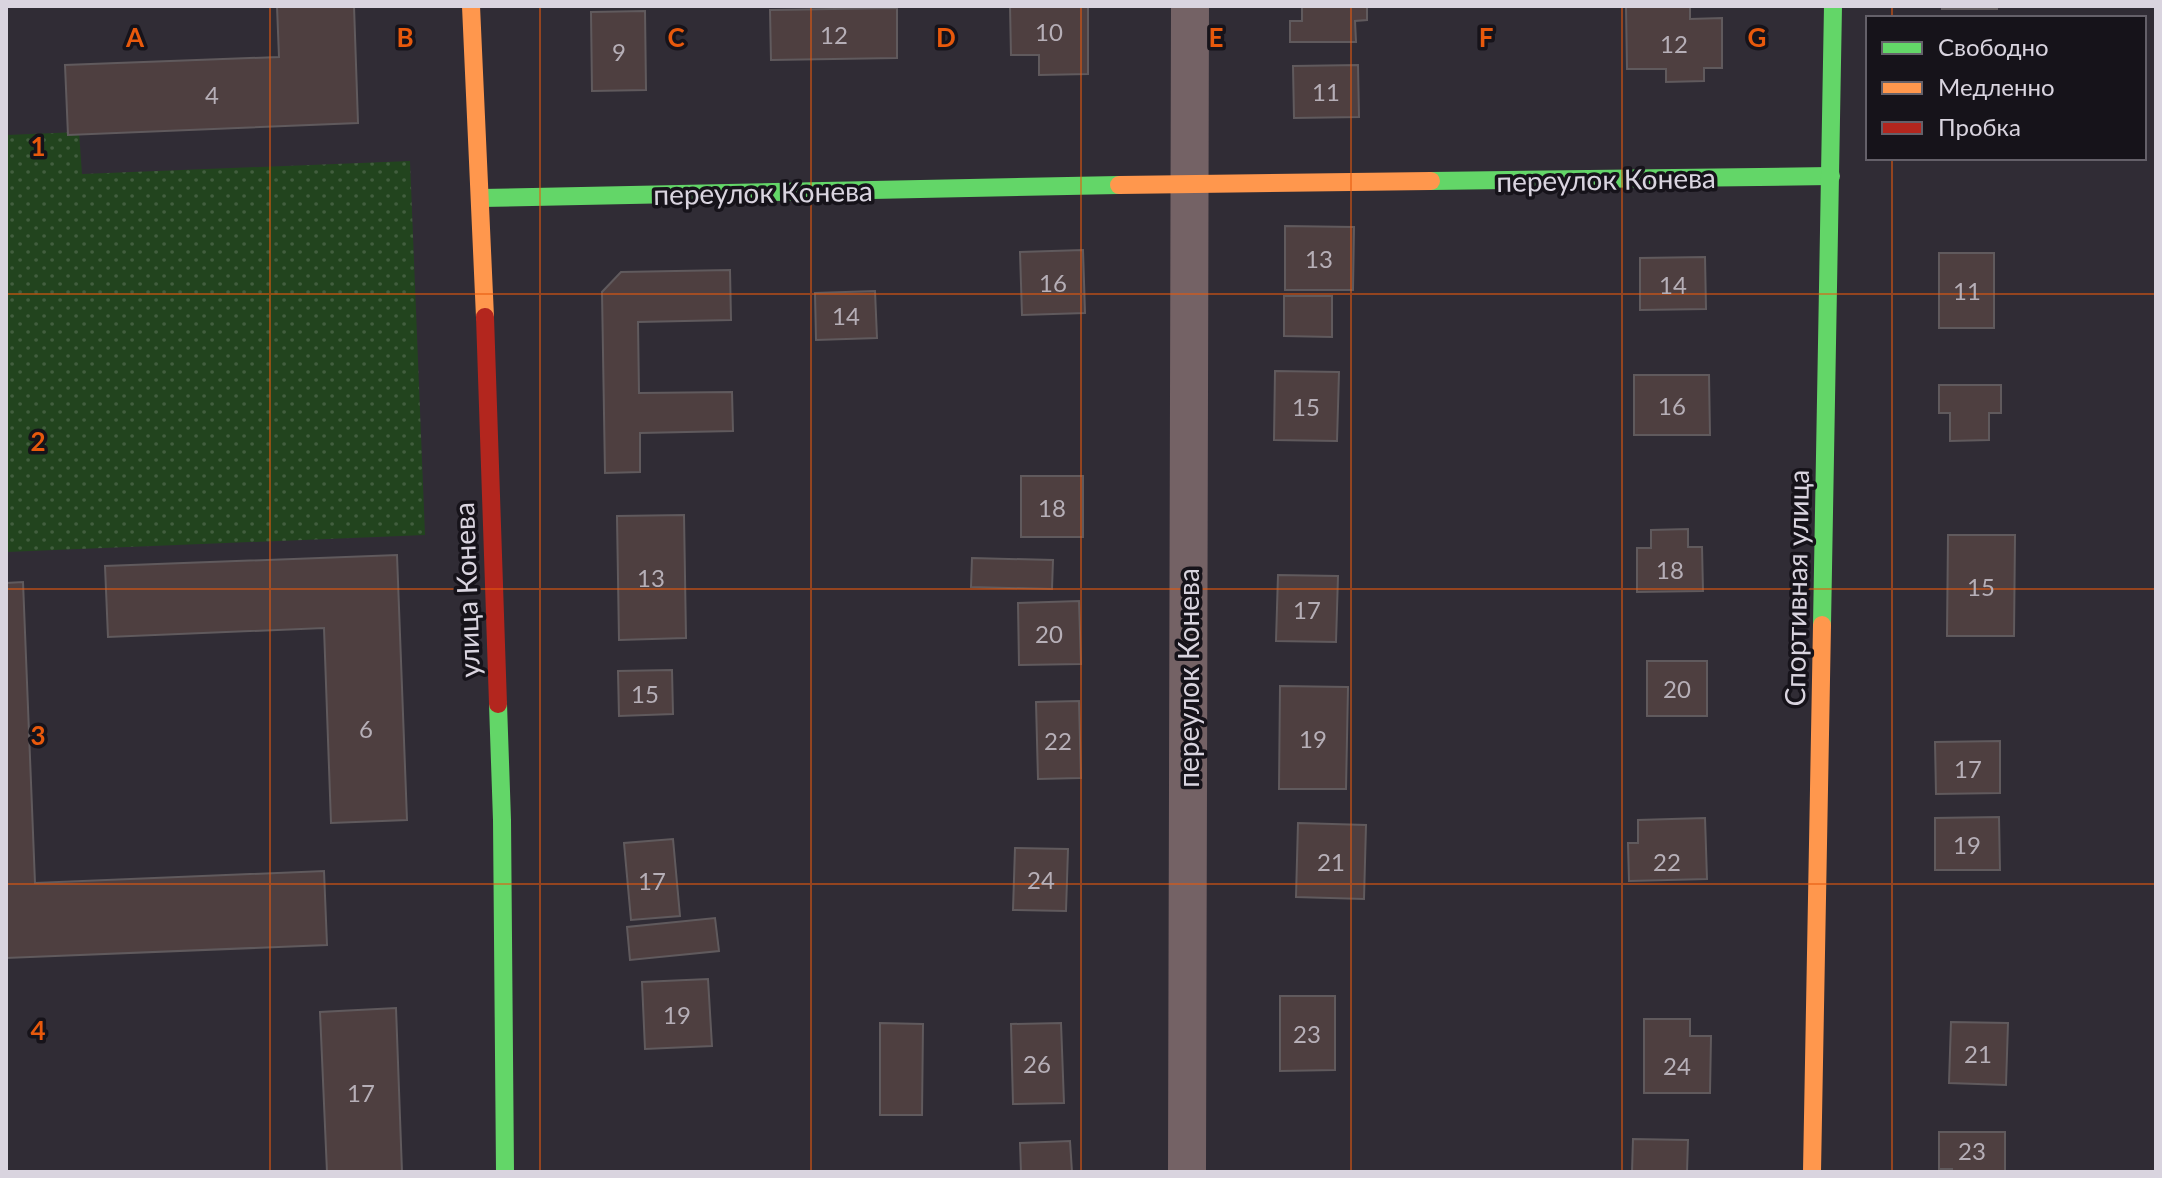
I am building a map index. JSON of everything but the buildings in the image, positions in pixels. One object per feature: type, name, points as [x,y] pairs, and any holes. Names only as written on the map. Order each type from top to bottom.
[{"type":"street","name":"улица Конева","points":[[471,6],[481,198],[502,820],[505,1172]]},
{"type":"street","name":"переулок Конева","points":[[1187,1172],[1190,6]]},
{"type":"street","name":"Спортивная улица","points":[[1812,1172],[1833,6]]},
{"type":"street","name":"переулок Конева","points":[[481,198],[1189,184],[1831,176]]},
{"type":"green space","points":[[79,132],[82,174],[410,161],[425,535],[6,552],[6,135]]},
{"type":"traffic: fast","points":[[1822,625],[1833,6]]},
{"type":"traffic: fast","points":[[1431,181],[1831,176]]},
{"type":"traffic: fast","points":[[481,198],[1119,185]]},
{"type":"traffic: fast","points":[[498,704],[505,1172]]},
{"type":"traffic: slow","points":[[471,6],[485,317]]},
{"type":"traffic: slow","points":[[1119,185],[1431,181]]},
{"type":"traffic: slow","points":[[1812,1172],[1822,625]]},
{"type":"traffic: jam","points":[[485,317],[498,704]]}]
